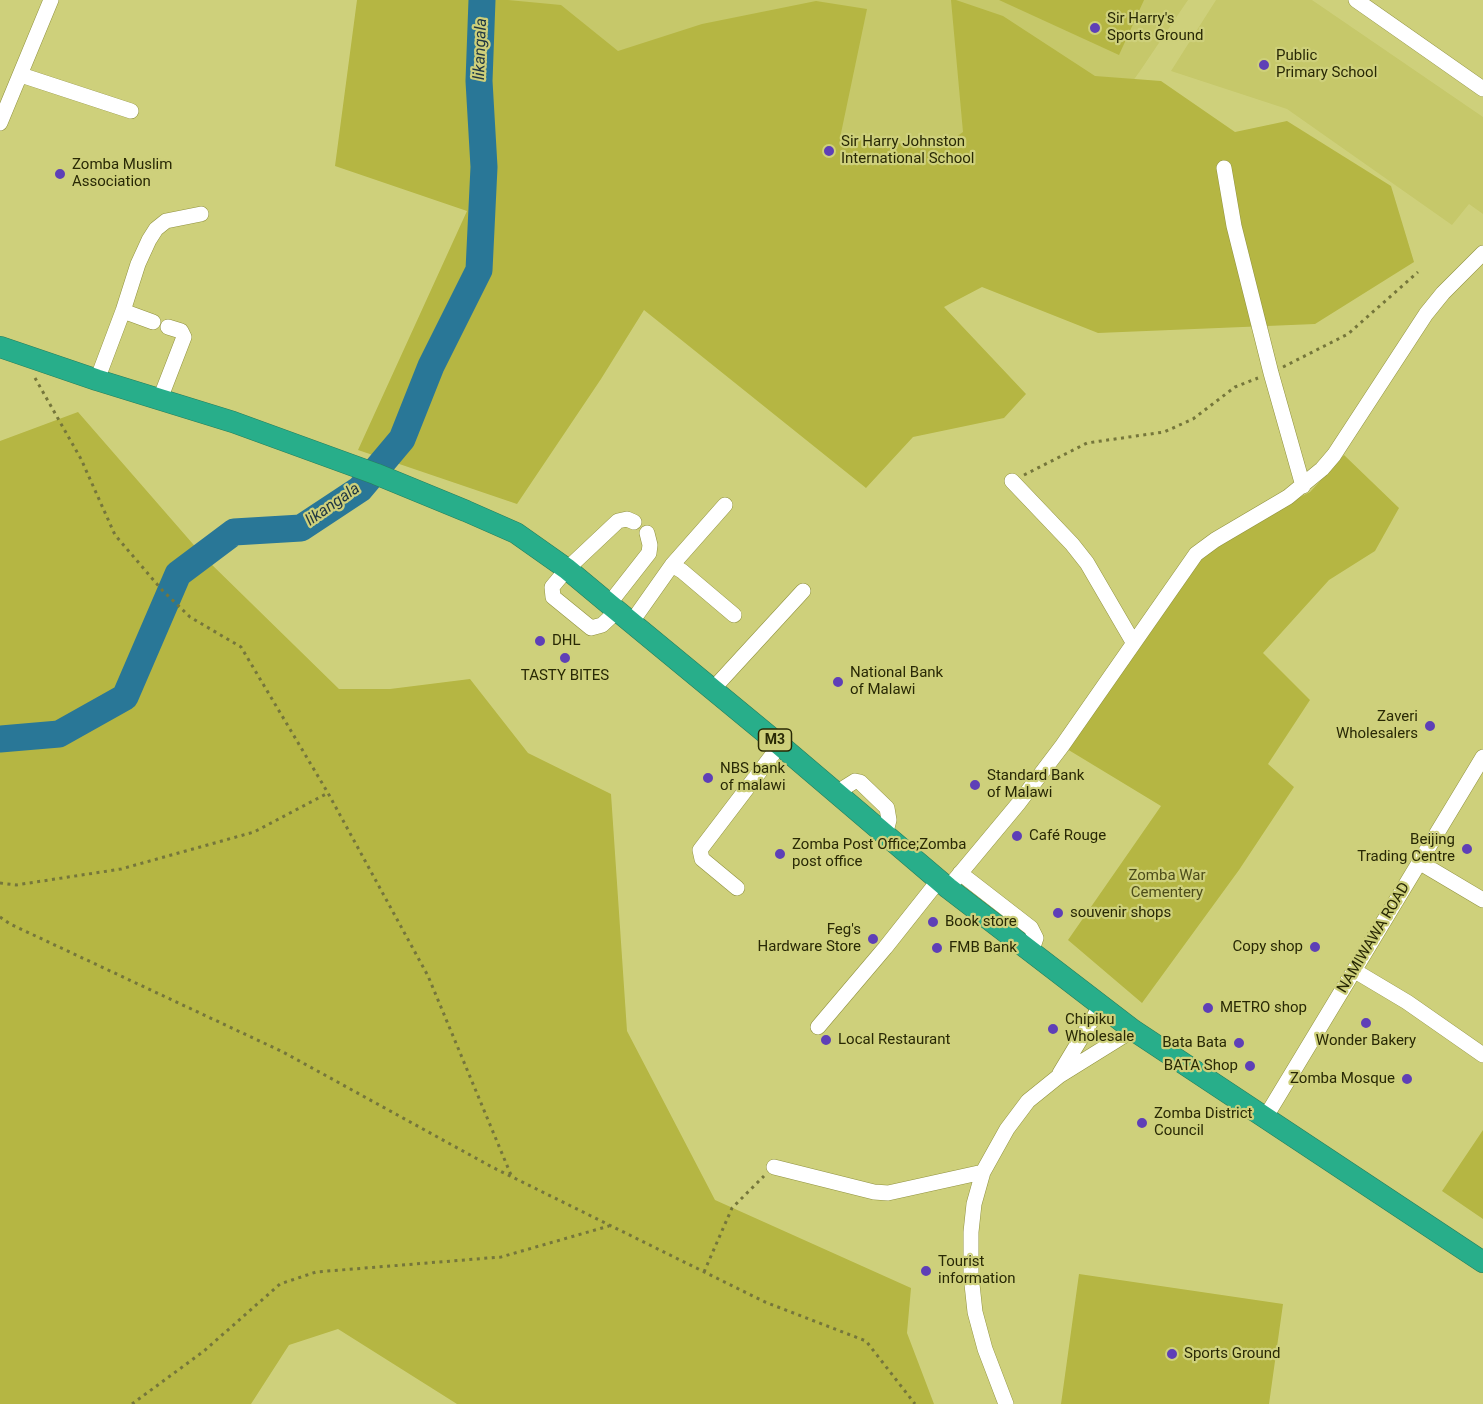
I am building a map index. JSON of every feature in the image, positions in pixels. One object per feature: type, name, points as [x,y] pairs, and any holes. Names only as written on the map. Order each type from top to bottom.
[{"type":"highway","name":"M3","points":[[0,347],[242,425],[376,474],[516,533],[567,569],[885,834],[949,880],[1031,953],[1133,1030],[1483,1263]]},
{"type":"street","points":[[0,123],[50,0]]},
{"type":"street","points":[[1356,0],[1483,89]]},
{"type":"street","points":[[21,75],[131,111]]},
{"type":"street","points":[[1224,168],[1234,226],[1271,373],[1303,486]]},
{"type":"street","points":[[97,380],[138,264],[149,240],[156,229],[166,221],[201,214]]},
{"type":"street","points":[[818,1027],[885,948],[1018,804],[1062,746],[1196,554],[1303,486],[1322,470],[1426,314],[1443,293],[1483,253]]},
{"type":"street","points":[[123,311],[181,332],[184,337],[160,399]]},
{"type":"street","points":[[1012,481],[1087,563],[1133,642]]},
{"type":"street","points":[[634,522],[627,519],[618,521],[567,569],[552,587],[553,597],[591,628],[602,625],[619,612],[672,565],[725,505]]},
{"type":"street","points":[[619,612],[649,553],[647,533]]},
{"type":"street","points":[[672,565],[734,615]]},
{"type":"street","points":[[713,689],[803,591]]},
{"type":"street","points":[[737,888],[702,859],[700,850],[780,745]]},
{"type":"street","name":"NAMIWAWA ROAD","points":[[1264,1118],[1483,757]]},
{"type":"street","points":[[1419,862],[1483,900]]},
{"type":"street","points":[[1355,971],[1407,1002],[1483,1055]]},
{"type":"street","points":[[1059,1076],[1101,1005]]},
{"type":"street","points":[[1006,1404],[985,1349],[975,1312],[970,1275],[974,1204],[983,1172],[1007,1129],[1028,1101],[1059,1076],[1133,1030]]},
{"type":"street","points":[[774,1167],[874,1192],[888,1193],[983,1172]]},
{"type":"path","points":[[1012,481],[1087,443],[1164,432],[1193,419],[1235,387],[1271,373],[1348,334],[1418,272]]},
{"type":"path","points":[[24,356],[43,395],[81,459],[115,535],[162,590],[190,617],[241,646],[328,793],[428,976],[512,1177]]},
{"type":"path","points":[[0,883],[16,885],[132,866],[254,832],[328,793]]},
{"type":"path","points":[[0,917],[10,924],[283,1052],[512,1177],[765,1302],[866,1341],[915,1404]]},
{"type":"path","points":[[704,1272],[732,1208],[774,1167]]},
{"type":"path","points":[[132,1404],[204,1351],[280,1284],[316,1272],[501,1257],[611,1226]]},
{"type":"shaded area","name":"Sir Harry Johnston International School","points":[[495,0],[1188,0],[1063,180],[940,276]]},
{"type":"shaded area","points":[[1216,0],[1312,0],[1483,117],[1483,214],[1469,204],[1452,225],[1287,109],[1171,71]]},
{"type":"green space","points":[[357,0],[508,0],[561,5],[618,51],[702,24],[816,1],[867,9],[840,138],[942,147],[963,132],[951,0],[956,0],[1003,16],[1095,76],[1161,81],[1235,132],[1287,121],[1391,186],[1414,262],[1315,324],[1098,333],[982,287],[944,307],[1026,394],[1004,418],[913,437],[866,488],[644,310],[601,379],[517,504],[358,450],[467,211],[335,166]]},
{"type":"green space","name":"Sir Harry's Sports Ground","points":[[999,0],[1144,0],[1119,55]]},
{"type":"green space","points":[[78,412],[206,559],[339,689],[390,689],[470,679],[528,753],[611,794],[627,1031],[715,1200],[911,1288],[907,1333],[934,1404],[457,1404],[338,1329],[289,1345],[251,1404],[0,1404],[0,441]]},
{"type":"green space","name":"Zomba War Cementery","points":[[1344,455],[1399,508],[1375,551],[1329,580],[1263,653],[1310,700],[1268,764],[1294,787],[1239,870],[1142,1003],[1068,940],[1161,806],[1062,746],[1194,550],[1310,492]]},
{"type":"green space","points":[[1483,1130],[1483,1219],[1442,1191]]},
{"type":"green space","name":"Sports Ground","points":[[1079,1274],[1283,1304],[1269,1404],[1061,1404]]},
{"type":"waterway","name":"likangala","points":[[0,739],[59,734],[125,697],[178,574],[234,532],[301,528],[360,489],[402,439],[431,366],[479,270],[484,167],[479,81],[482,0]]},
{"type":"place","name":"Sir Harry's Sports Ground","points":[[1095,28]]},
{"type":"place","name":"Public Primary School","points":[[1264,65]]},
{"type":"place","name":"Sir Harry Johnston International School","points":[[829,151]]},
{"type":"place","name":"Zomba Muslim Association","points":[[60,174]]},
{"type":"place","name":"DHL","points":[[540,641]]},
{"type":"place","name":"TASTY BITES","points":[[565,658]]},
{"type":"place","name":"National Bank of Malawi","points":[[838,682]]},
{"type":"place","name":"Zaveri Wholesalers","points":[[1430,726]]},
{"type":"place","name":"NBS bank of malawi","points":[[708,778]]},
{"type":"place","name":"Standard Bank of Malawi","points":[[975,785]]},
{"type":"place","name":"Café Rouge","points":[[1017,836]]},
{"type":"place","name":"Beijing Trading Centre","points":[[1467,849]]},
{"type":"place","name":"Zomba Post Office;Zomba post office","points":[[780,854]]},
{"type":"place","name":"souvenir shops","points":[[1058,913]]},
{"type":"place","name":"Book store","points":[[933,922]]},
{"type":"place","name":"Feg's Hardware Store","points":[[873,939]]},
{"type":"place","name":"Copy shop","points":[[1315,947]]},
{"type":"place","name":"FMB Bank","points":[[937,948]]},
{"type":"place","name":"METRO shop","points":[[1208,1008]]},
{"type":"place","name":"Wonder Bakery","points":[[1366,1023]]},
{"type":"place","name":"Chipiku Wholesale","points":[[1053,1029]]},
{"type":"place","name":"Local Restaurant","points":[[826,1040]]},
{"type":"place","name":"Bata Bata","points":[[1239,1043]]},
{"type":"place","name":"BATA Shop","points":[[1250,1066]]},
{"type":"place","name":"Zomba Mosque","points":[[1407,1079]]},
{"type":"place","name":"Zomba District Council","points":[[1142,1123]]},
{"type":"place","name":"Tourist information","points":[[926,1271]]},
{"type":"place","name":"Sports Ground","points":[[1172,1354]]}]
